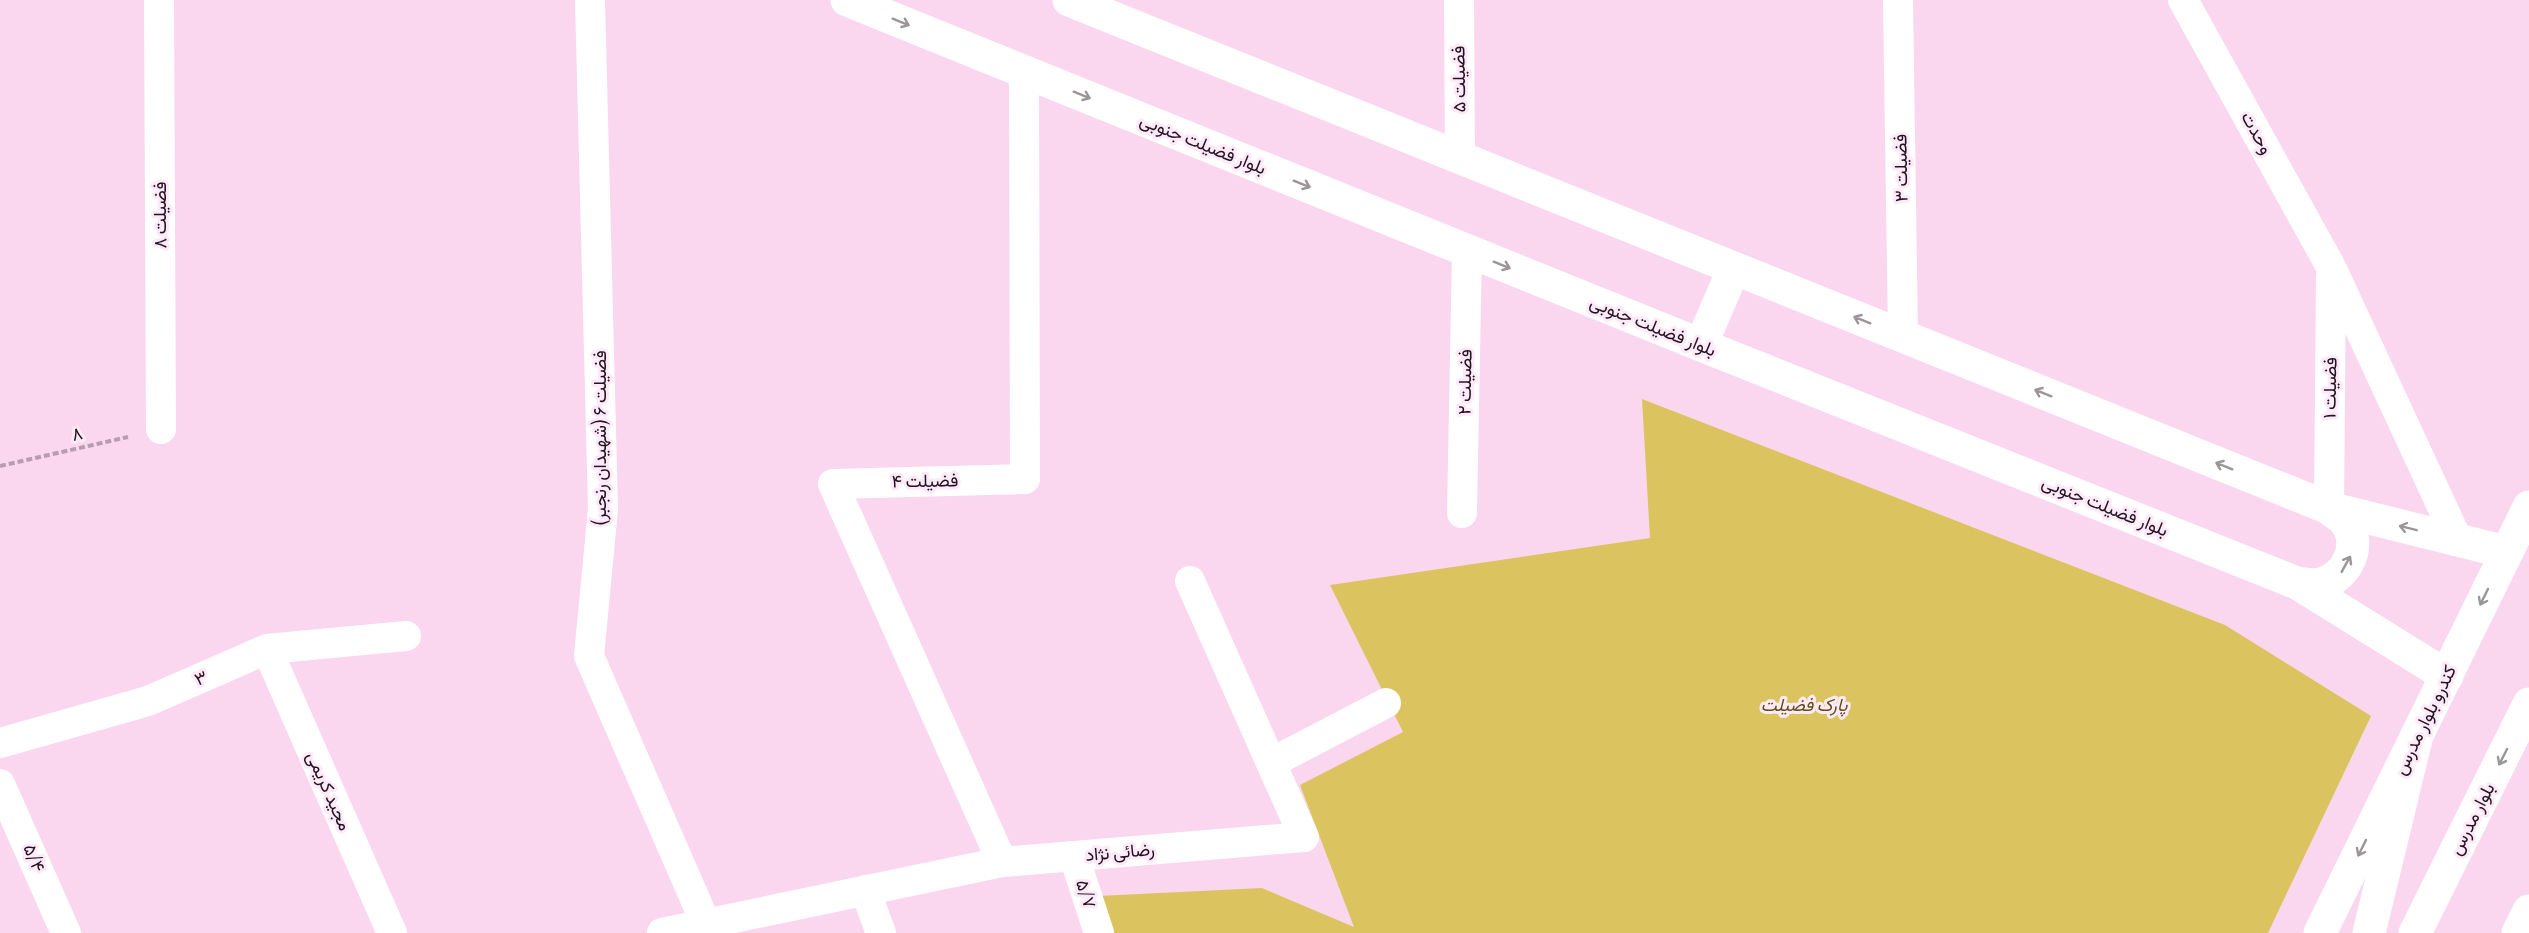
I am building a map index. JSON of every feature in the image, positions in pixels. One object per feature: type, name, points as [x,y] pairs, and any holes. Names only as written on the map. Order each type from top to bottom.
[{"type":"main road","name":"بلوار فضیلت جنوبی","points":[[847,0],[2297,583],[2447,676]]},
{"type":"main road","points":[[1069,0],[2329,508],[2506,552]]},
{"type":"main road","points":[[1701,345],[1734,268]]},
{"type":"main road","name":"کندرو بلوار مدرس","points":[[2320,933],[2529,507]]},
{"type":"main road","points":[[2297,583],[2318,585],[2337,578],[2350,562],[2353,541],[2345,521],[2329,508]]},
{"type":"main road","name":"بلوار مدرس","points":[[2415,933],[2529,704]]},
{"type":"main road","points":[[2369,933],[2416,739]]},
{"type":"main road","points":[[2518,933],[2529,911]]},
{"type":"street","name":"فضیلت ۸","points":[[159,0],[161,429]]},
{"type":"street","name":"فضیلت ۶ (شهیدان رنجبر)","points":[[590,0],[603,509],[589,656],[706,924]]},
{"type":"street","name":"فضیلت ۵","points":[[1459,0],[1460,158]]},
{"type":"street","name":"فضیلت ۳","points":[[1898,0],[1903,336]]},
{"type":"street","name":"وحدت","points":[[2183,0],[2331,267],[2458,541]]},
{"type":"street","name":"فضیلت ۴","points":[[1002,862],[833,484],[1025,479],[1024,71]]},
{"type":"street","name":"فضیلت ۲","points":[[1462,513],[1467,251]]},
{"type":"street","name":"فضیلت ۱","points":[[2329,508],[2331,267]]},
{"type":"street","name":"رضائی نژاد","points":[[662,933],[1002,862],[1304,837],[1190,581]]},
{"type":"street","name":"۳","points":[[0,743],[148,701],[267,649],[406,636]]},
{"type":"street","name":"مجید کریمی","points":[[267,649],[392,933]]},
{"type":"street","points":[[1271,763],[1386,703]]},
{"type":"street","name":"۵/۴","points":[[0,784],[66,933]]},
{"type":"street","name":"۵/۷","points":[[1074,856],[1099,933]]},
{"type":"street","points":[[865,890],[881,933]]},
{"type":"path","name":"۸","points":[[0,466],[161,429]]},
{"type":"green space","name":"پارک فضیلت","points":[[1642,399],[2225,625],[2371,716],[2268,933],[1112,933],[1098,896],[1262,888],[1354,927],[1300,785],[1403,732],[1330,585],[1650,538]]}]
